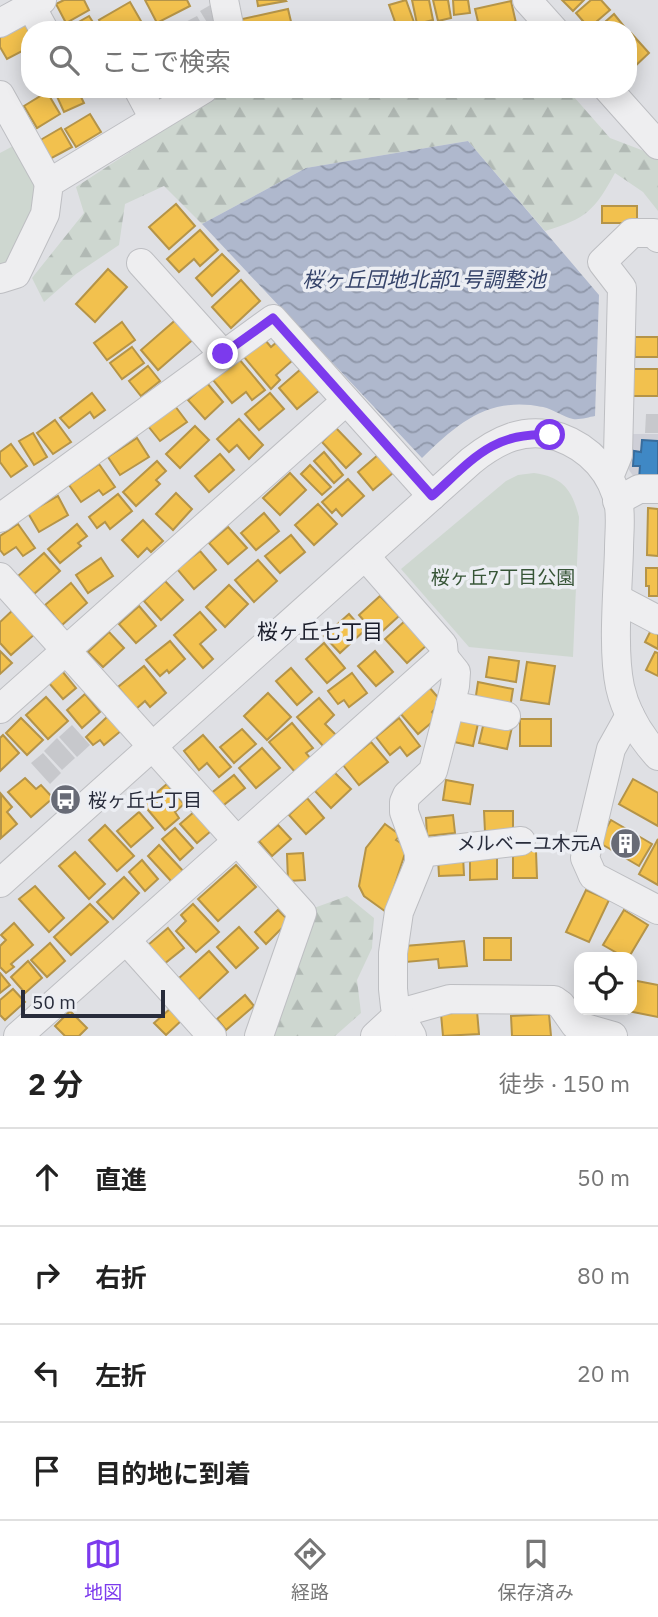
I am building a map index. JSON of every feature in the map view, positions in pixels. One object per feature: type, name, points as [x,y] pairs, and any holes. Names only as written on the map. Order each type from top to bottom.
[{"type":"street","points":[[224,0],[228,21]]},
{"type":"street","points":[[527,0],[546,21]]},
{"type":"street","points":[[0,23],[39,12]]},
{"type":"street","points":[[0,94],[49,183],[44,214],[16,274],[0,279]]},
{"type":"street","points":[[143,98],[154,119]]},
{"type":"street","points":[[49,183],[189,98]]},
{"type":"street","points":[[616,98],[658,145]]},
{"type":"street","points":[[613,489],[618,455],[622,288],[601,262],[632,233],[654,233],[658,238]]},
{"type":"street","points":[[141,263],[223,354]]},
{"type":"street","points":[[0,518],[273,318],[432,496]]},
{"type":"street","points":[[0,709],[346,401]]},
{"type":"street","points":[[0,883],[432,496],[491,445],[512,437],[533,433],[550,435],[577,445],[598,462],[613,489],[620,523],[617,653],[620,686],[629,715],[642,738],[658,756]]},
{"type":"street","points":[[613,489],[658,489]]},
{"type":"street","points":[[365,556],[443,645],[444,656],[456,672],[433,771],[407,795],[404,802],[404,811],[419,853],[419,863],[399,912],[395,934],[395,1007],[406,1024]]},
{"type":"street","points":[[0,577],[302,912],[259,1036]]},
{"type":"street","points":[[618,599],[658,620]]},
{"type":"street","points":[[18,1036],[444,656]]},
{"type":"street","points":[[450,705],[506,716]]},
{"type":"street","points":[[629,715],[611,749],[585,858],[593,876],[658,910]]},
{"type":"street","points":[[419,853],[521,841]]},
{"type":"street","points":[[126,940],[212,1036]]},
{"type":"street","points":[[375,1036],[406,1024],[450,999],[555,1000],[575,1025],[613,1036]]},
{"type":"shaded area","points":[[629,434],[658,434],[658,483],[638,483],[627,467]]},
{"type":"green space","points":[[212,98],[575,98],[610,138],[652,154],[658,159],[658,211],[643,192],[615,173],[588,211],[570,222],[545,231],[468,141],[306,168],[202,224],[164,186],[125,204],[119,245],[76,274],[44,302],[32,278],[84,213],[76,187]]},
{"type":"green space","points":[[15,145],[38,184],[37,212],[9,265],[0,268],[0,153]]},
{"type":"green space","name":"桜ヶ丘7丁目公園","points":[[534,473],[552,478],[565,486],[579,517],[573,657],[469,647],[401,569],[506,481],[518,475]]},
{"type":"green space","points":[[347,896],[374,918],[372,948],[357,980],[361,1013],[335,1036],[263,1036],[314,908]]},
{"type":"water","name":"桜ヶ丘団地北部1号調整池","points":[[468,141],[599,295],[595,416],[573,419],[547,408],[506,405],[475,415],[448,434],[422,458],[202,224],[306,168]]},
{"type":"building: 住宅","points":[[64,0],[84,0],[89,10],[65,21],[56,4]]},
{"type":"building: 住宅","points":[[145,0],[187,0],[190,6],[156,21]]},
{"type":"building: 住宅","points":[[257,0],[285,0],[286,1],[258,6]]},
{"type":"building: 住宅","points":[[406,0],[414,21],[395,21],[389,5]]},
{"type":"building: 住宅","points":[[412,0],[429,0],[433,20],[416,21]]},
{"type":"building: 住宅","points":[[433,0],[448,0],[451,18],[438,21]]},
{"type":"building: 住宅","points":[[453,0],[468,0],[470,13],[454,15]]},
{"type":"building: 住宅","points":[[562,0],[584,0],[573,11]]},
{"type":"building: 住宅","points":[[591,0],[601,0],[610,10],[597,21],[583,21],[576,13]]},
{"type":"building: 住宅","points":[[511,1],[516,21],[478,21],[475,9]]},
{"type":"building: 住宅","points":[[130,2],[141,21],[100,21]]},
{"type":"building: 住宅","points":[[288,9],[291,21],[238,21]]},
{"type":"building: 住宅","points":[[614,14],[620,21],[606,21]]},
{"type":"building: 住宅","points":[[21,24],[21,52],[7,59],[0,47],[0,36]]},
{"type":"building: 住宅","points":[[637,40],[649,53],[637,64]]},
{"type":"building: 住宅","points":[[37,98],[51,98],[60,114],[37,128],[24,106]]},
{"type":"building: 住宅","points":[[58,98],[82,98],[84,103],[64,112]]},
{"type":"building: 住宅","points":[[90,114],[101,132],[76,147],[65,129]]},
{"type":"building: 住宅","points":[[61,128],[72,147],[48,160],[37,142]]},
{"type":"building: 住宅","points":[[176,204],[195,226],[169,249],[149,227]]},
{"type":"building: 住宅","points":[[602,206],[637,206],[637,223],[602,223]]},
{"type":"building: 住宅","points":[[200,230],[218,250],[200,266],[194,259],[179,272],[167,259]]},
{"type":"building: 住宅","points":[[222,254],[239,271],[212,296],[196,278]]},
{"type":"building: 住宅","points":[[108,269],[127,287],[95,322],[76,304]]},
{"type":"building: 住宅","points":[[241,280],[260,301],[231,328],[212,307]]},
{"type":"building: 住宅","points":[[179,317],[196,337],[158,370],[141,350]]},
{"type":"building: 住宅","points":[[122,322],[135,340],[107,360],[94,343]]},
{"type":"building: 住宅","points":[[635,337],[658,337],[658,357],[635,357]]},
{"type":"building: 住宅","points":[[265,340],[271,347],[277,342],[293,360],[276,375],[280,380],[271,389],[244,357]]},
{"type":"building: 住宅","points":[[132,347],[144,363],[122,379],[110,363]]},
{"type":"building: 住宅","points":[[239,359],[265,390],[252,400],[246,392],[232,403],[213,380]]},
{"type":"building: 住宅","points":[[148,366],[160,381],[141,396],[129,381]]},
{"type":"building: 住宅","points":[[301,369],[320,390],[297,409],[279,388]]},
{"type":"building: 住宅","points":[[633,369],[658,369],[658,396],[632,396]]},
{"type":"building: 住宅","points":[[207,383],[223,402],[205,419],[188,400]]},
{"type":"building: 住宅","points":[[92,393],[105,410],[94,418],[90,412],[69,428],[60,418]]},
{"type":"building: 住宅","points":[[270,393],[284,409],[259,430],[245,414]]},
{"type":"building: 住宅","points":[[175,406],[187,422],[160,441],[148,426]]},
{"type":"building: 住宅","points":[[239,419],[263,445],[249,459],[237,445],[229,452],[217,439]]},
{"type":"building: 住宅","points":[[55,420],[71,442],[53,454],[37,433]]},
{"type":"building: 住宅","points":[[195,426],[209,440],[180,468],[166,454]]},
{"type":"building: 住宅","points":[[336,428],[361,454],[346,468],[322,442]]},
{"type":"building: 住宅","points":[[33,433],[47,457],[34,465],[19,441]]},
{"type":"building: 住宅","points":[[137,438],[149,457],[120,475],[108,457]]},
{"type":"building: 住宅","points":[[11,444],[27,466],[11,477],[0,462],[0,452]]},
{"type":"building: 住宅","points":[[324,452],[343,475],[334,483],[314,461]]},
{"type":"building: 住宅","points":[[220,454],[234,470],[209,492],[195,476]]},
{"type":"building: 住宅","points":[[378,455],[393,473],[373,490],[358,472]]},
{"type":"building: 住宅","points":[[157,461],[166,471],[156,480],[160,484],[136,506],[123,492]]},
{"type":"building: 住宅","points":[[99,464],[115,487],[103,495],[99,490],[81,502],[69,485]]},
{"type":"building: 住宅","points":[[310,465],[331,487],[322,495],[301,474]]},
{"type":"building: 住宅","points":[[290,473],[306,490],[280,515],[263,498]]},
{"type":"building: 住宅","points":[[348,479],[364,496],[342,516],[336,509],[332,513],[322,502]]},
{"type":"building: 住宅","points":[[176,493],[192,509],[173,530],[156,514]]},
{"type":"building: 住宅","points":[[118,494],[132,511],[110,529],[105,522],[97,528],[89,517]]},
{"type":"building: 住宅","points":[[58,496],[68,515],[39,532],[28,513]]},
{"type":"building: 住宅","points":[[318,504],[337,524],[314,545],[295,525]]},
{"type":"building: 住宅","points":[[648,508],[658,509],[658,556],[647,555]]},
{"type":"building: 住宅","points":[[264,513],[279,531],[256,550],[241,533]]},
{"type":"building: 住宅","points":[[143,520],[163,541],[151,552],[147,548],[138,557],[122,540]]},
{"type":"building: 住宅","points":[[18,524],[35,548],[23,556],[16,547],[4,555],[0,550],[0,536]]},
{"type":"building: 住宅","points":[[77,524],[87,536],[78,543],[81,546],[60,563],[48,549]]},
{"type":"building: 住宅","points":[[228,527],[247,548],[228,564],[209,543]]},
{"type":"building: 住宅","points":[[291,535],[305,552],[280,573],[265,556]]},
{"type":"building: 住宅","points":[[200,551],[216,570],[194,589],[177,569]]},
{"type":"building: 住宅","points":[[44,553],[60,571],[34,594],[18,576]]},
{"type":"building: 住宅","points":[[101,558],[113,576],[88,593],[76,575]]},
{"type":"building: 住宅","points":[[258,560],[277,581],[254,602],[235,580]]},
{"type":"building: 住宅","points":[[646,568],[658,568],[658,596],[649,596]]},
{"type":"building: 住宅","points":[[165,581],[183,600],[161,620],[144,601]]},
{"type":"building: 住宅","points":[[71,583],[87,603],[62,625],[45,605]]},
{"type":"building: 住宅","points":[[229,585],[248,604],[225,627],[206,607]]},
{"type":"building: 住宅","points":[[380,596],[399,616],[377,636],[359,615]]},
{"type":"building: 住宅","points":[[139,606],[156,626],[136,643],[119,624]]},
{"type":"building: 住宅","points":[[14,609],[36,633],[11,655],[0,643],[0,622]]},
{"type":"building: 住宅","points":[[200,612],[216,630],[200,644],[213,659],[203,668],[174,635]]},
{"type":"building: 住宅","points":[[349,614],[364,631],[340,653],[324,636]]},
{"type":"building: 住宅","points":[[406,620],[428,644],[407,663],[385,639]]},
{"type":"building: 住宅","points":[[652,628],[658,631],[658,649],[645,642]]},
{"type":"building: 住宅","points":[[109,632],[124,648],[103,667],[88,652]]},
{"type":"building: 住宅","points":[[170,641],[185,659],[169,673],[167,670],[160,676],[146,660]]},
{"type":"building: 住宅","points":[[324,643],[345,668],[327,683],[306,659]]},
{"type":"building: 住宅","points":[[0,651],[12,663],[0,674]]},
{"type":"building: 住宅","points":[[375,651],[393,672],[376,686],[358,666]]},
{"type":"building: 住宅","points":[[655,652],[658,653],[658,676],[646,670]]},
{"type":"building: 住宅","points":[[489,657],[519,661],[516,682],[486,677]]},
{"type":"building: 住宅","points":[[527,662],[555,666],[549,704],[521,700]]},
{"type":"building: 住宅","points":[[144,666],[166,693],[150,707],[145,701],[136,709],[118,687]]},
{"type":"building: 住宅","points":[[291,668],[312,692],[297,705],[276,681]]},
{"type":"building: 住宅","points":[[62,671],[76,688],[63,699],[49,683]]},
{"type":"building: 住宅","points":[[352,673],[367,693],[349,707],[344,700],[338,704],[328,691]]},
{"type":"building: 住宅","points":[[478,682],[513,689],[510,708],[475,702]]},
{"type":"building: 住宅","points":[[429,687],[442,702],[432,712],[437,718],[418,734],[400,713]]},
{"type":"building: 住宅","points":[[268,693],[291,717],[267,740],[244,716]]},
{"type":"building: 住宅","points":[[85,694],[100,712],[82,728],[67,710]]},
{"type":"building: 住宅","points":[[46,697],[68,721],[48,739],[26,715]]},
{"type":"building: 住宅","points":[[319,698],[334,715],[325,724],[337,736],[324,747],[297,717]]},
{"type":"building: 住宅","points":[[109,715],[122,730],[104,745],[100,740],[93,745],[86,737]]},
{"type":"building: 住宅","points":[[459,716],[479,719],[473,746],[454,742]]},
{"type":"building: 住宅","points":[[21,718],[43,740],[27,755],[6,733]]},
{"type":"building: 住宅","points":[[399,718],[420,746],[407,756],[400,747],[390,755],[376,737]]},
{"type":"building: 住宅","points":[[520,719],[551,719],[551,746],[520,746]]},
{"type":"building: 住宅","points":[[484,722],[512,727],[507,749],[479,743]]},
{"type":"building: 住宅","points":[[292,723],[313,748],[306,753],[311,759],[295,772],[269,742]]},
{"type":"building: 住宅","points":[[242,729],[256,744],[234,763],[220,747]]},
{"type":"building: 住宅","points":[[3,735],[19,753],[0,771],[0,738]]},
{"type":"building: 住宅","points":[[203,735],[231,767],[219,777],[207,763],[199,770],[184,751]]},
{"type":"building: 住宅","points":[[371,742],[388,762],[359,785],[343,765]]},
{"type":"building: 住宅","points":[[262,748],[280,768],[256,788],[239,768]]},
{"type":"building: 住宅","points":[[334,772],[351,789],[331,808],[315,791]]},
{"type":"building: 住宅","points":[[234,775],[245,788],[220,808],[209,795]]},
{"type":"building: 住宅","points":[[25,778],[36,789],[41,785],[53,798],[31,817],[8,792]]},
{"type":"building: 住宅","points":[[633,779],[658,793],[658,826],[619,804]]},
{"type":"building: 住宅","points":[[446,780],[473,785],[470,804],[443,800]]},
{"type":"building: 住宅","points":[[167,784],[184,804],[175,812],[179,818],[165,830],[143,804]]},
{"type":"building: 住宅","points":[[1,794],[12,807],[7,812],[17,824],[1,838]]},
{"type":"building: 住宅","points":[[307,798],[324,818],[306,834],[289,815]]},
{"type":"building: 住宅","points":[[484,811],[513,811],[513,831],[485,832]]},
{"type":"building: 住宅","points":[[139,812],[153,828],[131,847],[117,831]]},
{"type":"building: 住宅","points":[[194,812],[211,831],[197,843],[180,824]]},
{"type":"building: 住宅","points":[[453,815],[455,833],[427,836],[426,818]]},
{"type":"building: 住宅","name":"メルベーユ木元A","points":[[611,820],[652,844],[639,866],[598,842]]},
{"type":"building: 住宅","points":[[385,824],[400,835],[396,840],[407,847],[386,912],[364,896],[359,886],[366,848]]},
{"type":"building: 住宅","points":[[105,825],[134,856],[117,871],[89,840]]},
{"type":"building: 住宅","points":[[278,825],[291,839],[272,856],[259,841]]},
{"type":"building: 住宅","points":[[175,828],[193,848],[180,860],[162,839]]},
{"type":"building: 住宅","points":[[658,839],[658,885],[639,874]]},
{"type":"building: 住宅","points":[[159,845],[184,872],[172,882],[148,856]]},
{"type":"building: 住宅","points":[[513,851],[536,851],[537,878],[513,878]]},
{"type":"building: 住宅","points":[[75,852],[105,884],[89,899],[59,866]]},
{"type":"building: 住宅","points":[[303,853],[305,880],[288,881],[287,854]]},
{"type":"building: 住宅","points":[[497,855],[497,879],[470,880],[470,856]]},
{"type":"building: 住宅","points":[[463,856],[464,875],[439,876],[438,857]]},
{"type":"building: 住宅","points":[[142,860],[158,879],[145,891],[129,872]]},
{"type":"building: 住宅","points":[[236,865],[256,887],[218,921],[198,899]]},
{"type":"building: 住宅","points":[[124,877],[139,893],[113,919],[97,902]]},
{"type":"building: 住宅","points":[[35,886],[64,918],[49,932],[19,899]]},
{"type":"building: 住宅","points":[[586,890],[609,900],[589,942],[566,932]]},
{"type":"building: 住宅","points":[[90,904],[108,922],[71,955],[54,937]]},
{"type":"building: 住宅","points":[[193,904],[219,932],[196,952],[176,931],[186,921],[181,915]]},
{"type":"building: 住宅","points":[[278,910],[289,921],[266,944],[255,932]]},
{"type":"building: 住宅","points":[[624,910],[648,925],[632,952],[615,952],[603,945]]},
{"type":"building: 住宅","points":[[14,923],[33,945],[11,964],[14,967],[6,973],[0,967],[0,946],[6,940],[1,935]]},
{"type":"building: 住宅","points":[[239,927],[258,948],[236,968],[217,947]]},
{"type":"building: 住宅","points":[[168,928],[184,948],[164,964],[148,945]]},
{"type":"building: 住宅","points":[[484,938],[511,938],[511,960],[484,960]]},
{"type":"building: 住宅","points":[[464,941],[467,966],[439,968],[438,959],[406,962],[405,946]]},
{"type":"building: 住宅","points":[[50,943],[65,961],[47,977],[31,960]]},
{"type":"building: 住宅","points":[[209,951],[228,972],[198,1000],[179,978]]},
{"type":"building: 住宅","points":[[28,961],[42,978],[25,993],[11,977]]},
{"type":"building: 住宅","points":[[0,973],[10,985],[0,993]]},
{"type":"building: 住宅","points":[[637,981],[658,985],[658,1017],[637,1013]]},
{"type":"building: 住宅","points":[[13,989],[25,1002],[5,1020],[0,1015],[0,1000]]},
{"type":"building: 住宅","points":[[245,995],[254,1006],[226,1030],[217,1019]]},
{"type":"building: 住宅","points":[[171,1008],[182,1020],[166,1035],[154,1023]]},
{"type":"building: 住宅","points":[[70,1011],[87,1028],[79,1036],[65,1036],[55,1026]]},
{"type":"building: 住宅","points":[[477,1011],[479,1034],[443,1036],[441,1014]]},
{"type":"building: 住宅","points":[[549,1014],[551,1036],[512,1036],[511,1016]]},
{"type":"building: 教育","points":[[642,440],[658,441],[658,481],[639,480],[640,466],[633,466],[634,451],[641,452]]},
{"type":"building: その他","points":[[212,4],[219,18],[206,21],[200,11]]},
{"type":"building: その他","points":[[197,16],[200,21],[187,21]]},
{"type":"building: その他","points":[[646,414],[658,414],[658,433],[645,433]]},
{"type":"building: その他","points":[[72,725],[90,745],[77,757],[59,737]]},
{"type":"building: その他","points":[[57,738],[75,758],[62,770],[44,751]]},
{"type":"building: その他","points":[[43,753],[61,773],[50,784],[31,763]]},
{"type":"place","name":"桜ヶ丘七丁目","points":[[65,800]]},
{"type":"place","name":"メルベーユ木元A","points":[[625,843]]},
{"type":"district","name":"桜ヶ丘七丁目","points":[[320,632]]},
{"type":"route","points":[[223,354],[273,318],[432,496],[491,445],[533,433],[550,435]]}]
